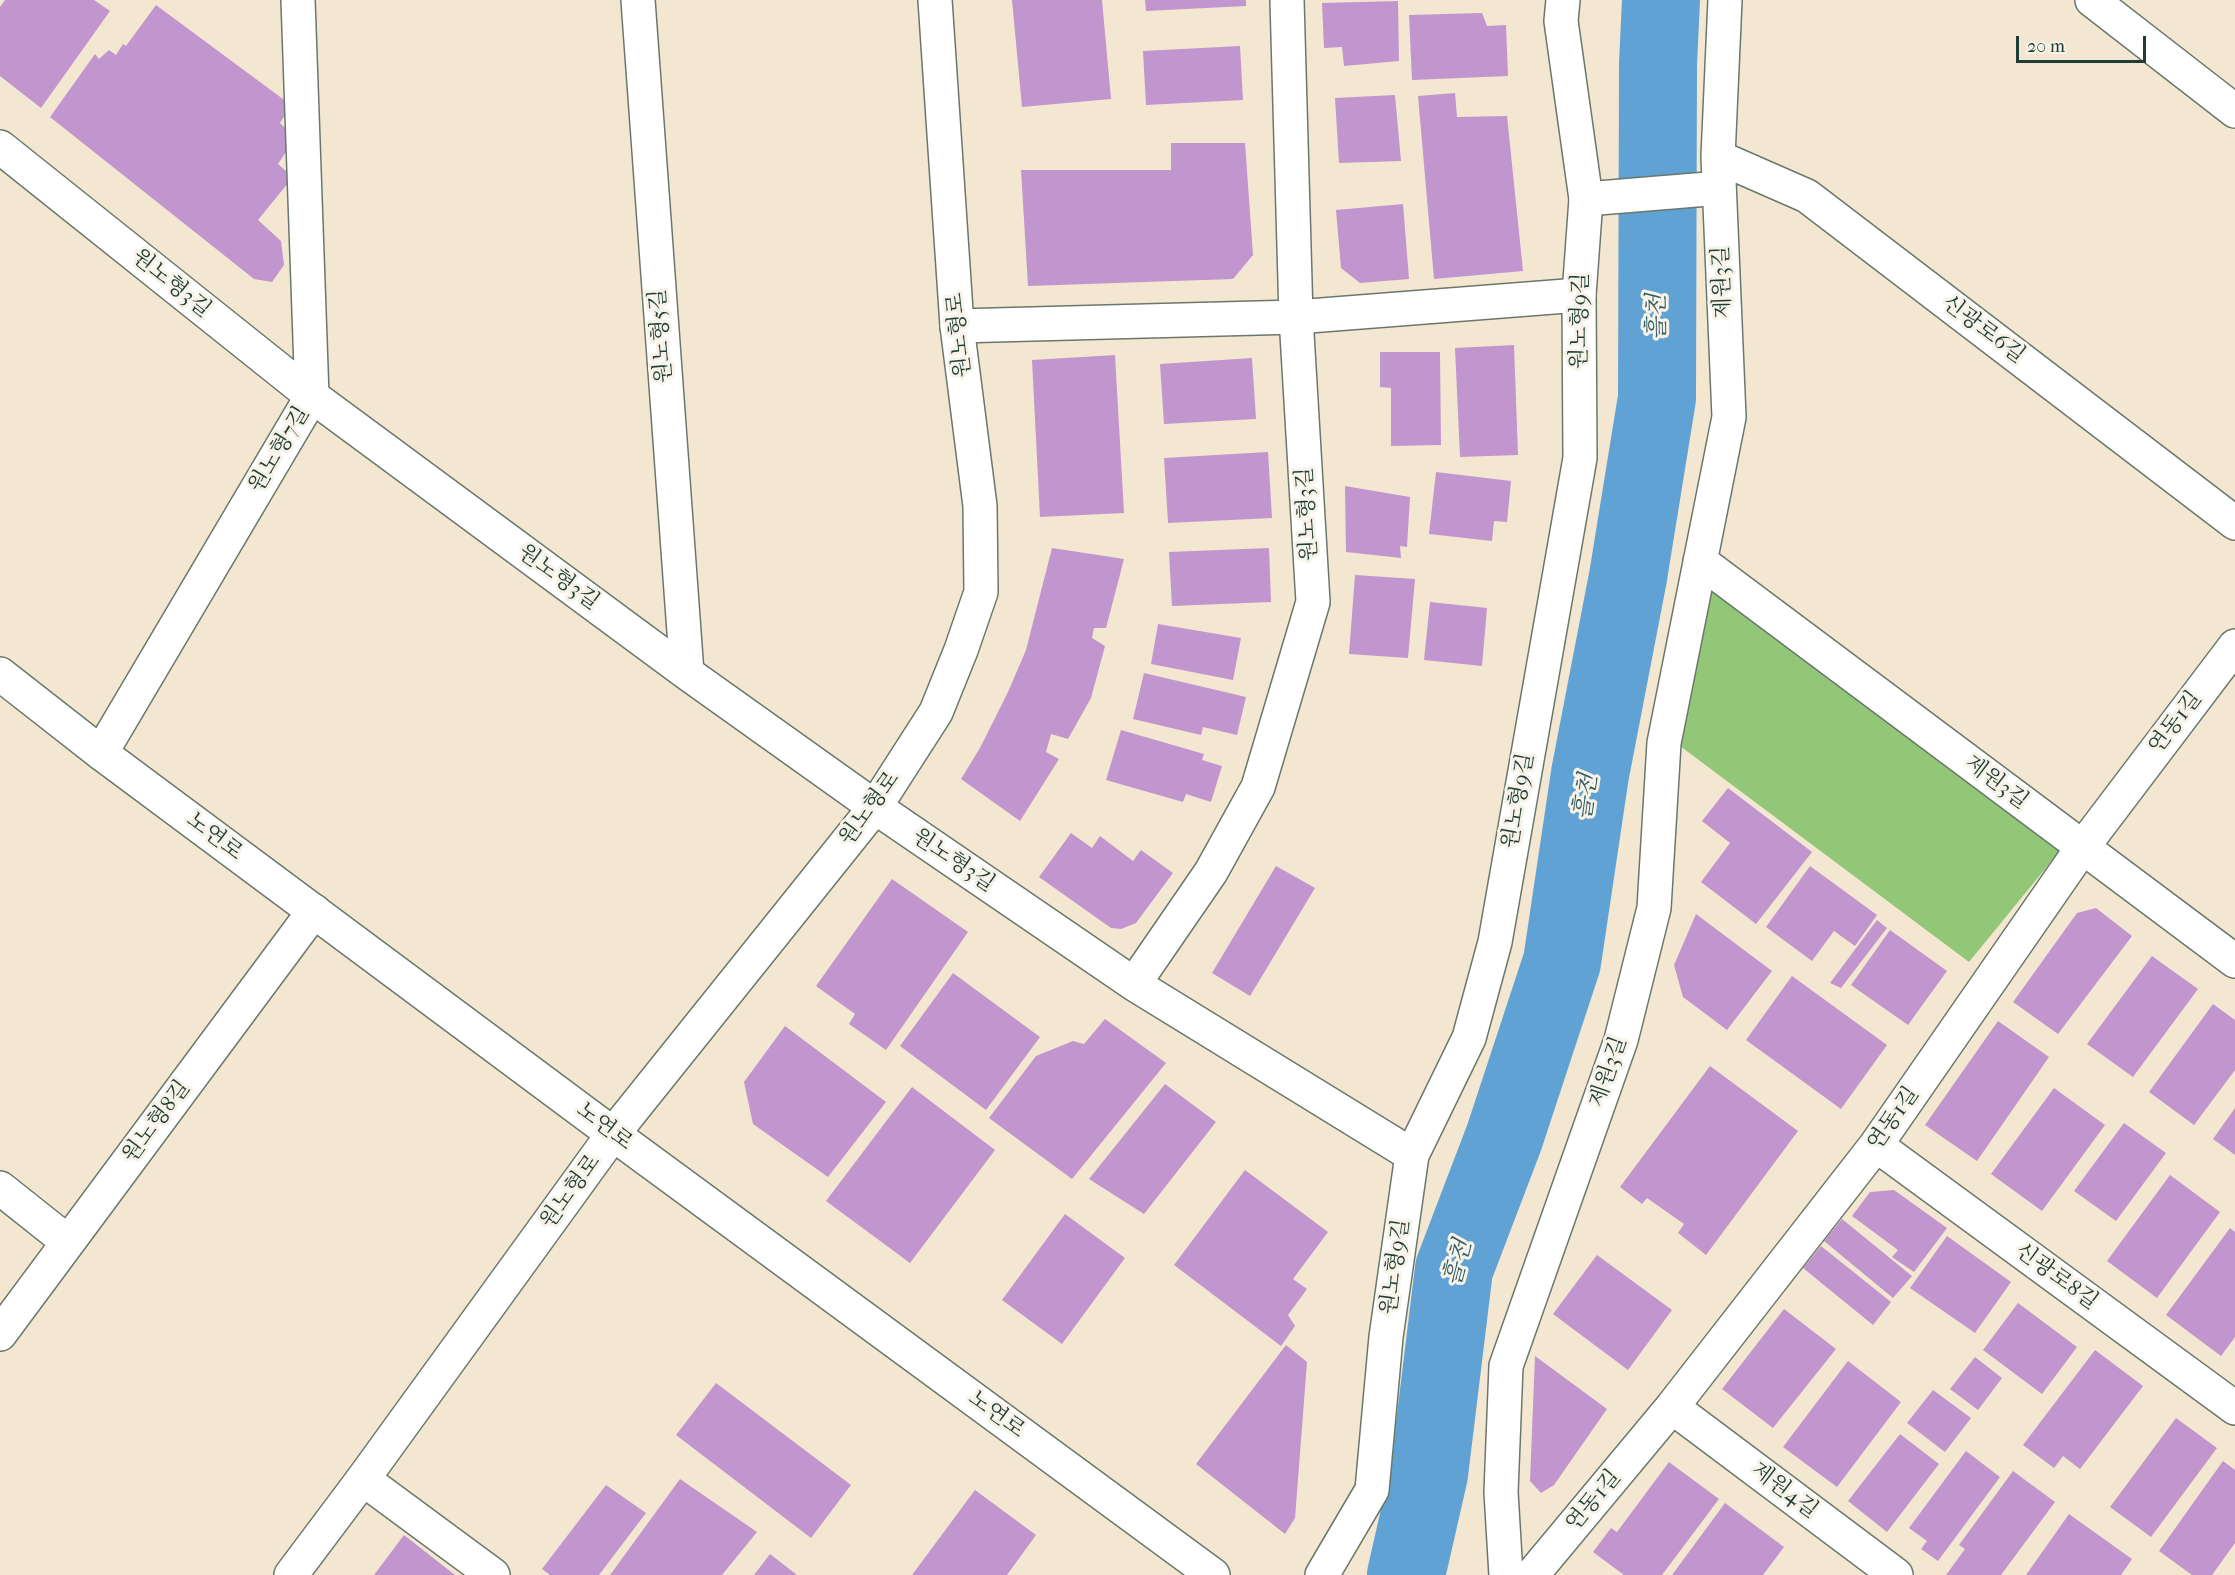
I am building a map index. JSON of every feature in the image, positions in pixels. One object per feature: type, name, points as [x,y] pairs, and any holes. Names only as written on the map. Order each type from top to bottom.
[{"type":"street","name":"원노형7길","points":[[101,753],[312,396],[298,0]]},
{"type":"street","name":"원노형5길","points":[[638,0],[687,673]]},
{"type":"street","name":"원노형로","points":[[291,1575],[614,1134],[875,807],[936,712],[962,650],[981,592],[980,506],[957,326],[935,0]]},
{"type":"street","name":"원노형3길","points":[[1134,984],[1210,872],[1258,787],[1313,602],[1296,317],[1287,0]]},
{"type":"street","name":"원노형9길","points":[[1322,1575],[1372,1490],[1386,1337],[1413,1155],[1469,1038],[1495,942],[1581,458],[1579,295],[1586,199],[1561,21],[1563,0]]},
{"type":"street","name":"제원3길","points":[[1506,1575],[1501,1492],[1506,1366],[1621,1040],[1654,908],[1664,743],[1729,417],[1718,157],[1725,0]]},
{"type":"street","points":[[2092,0],[2235,111]]},
{"type":"street","name":"원노형3길","points":[[0,147],[312,396],[687,673],[875,807],[1134,984],[1413,1155]]},
{"type":"street","name":"신광로6길","points":[[1718,157],[1807,195],[2235,523]]},
{"type":"street","points":[[1586,199],[1708,189]]},
{"type":"street","points":[[957,326],[1296,317],[1579,295]]},
{"type":"street","name":"제원3길","points":[[1700,561],[2235,961]]},
{"type":"street","name":"연동1길","points":[[1532,1575],[1672,1407],[1876,1145],[2082,848],[2235,646]]},
{"type":"street","name":"노연로","points":[[0,674],[101,753],[1213,1575]]},
{"type":"street","name":"원노형8길","points":[[0,1334],[314,911]]},
{"type":"street","name":"신광로8길","points":[[1876,1145],[2235,1408]]},
{"type":"street","points":[[0,1188],[68,1242]]},
{"type":"street","name":"제원4길","points":[[1672,1407],[1896,1575]]},
{"type":"street","points":[[363,1479],[493,1575]]},
{"type":"green space","points":[[1707,578],[2063,847],[1969,962],[1676,743]]},
{"type":"building","points":[[5,0],[94,0],[110,11],[41,108],[0,76],[0,7]]},
{"type":"building","points":[[1012,0],[1102,0],[1111,99],[1022,107]]},
{"type":"building","points":[[1145,0],[1246,0],[1246,6],[1146,11]]},
{"type":"building","points":[[1398,1],[1399,61],[1344,66],[1342,47],[1324,48],[1322,3]]},
{"type":"building","points":[[156,5],[291,105],[280,123],[295,138],[278,164],[293,177],[258,220],[281,241],[284,265],[272,282],[254,279],[50,117],[95,54],[99,59],[109,50],[116,55],[123,44],[126,46]]},
{"type":"building","points":[[1482,13],[1487,26],[1506,25],[1508,76],[1412,80],[1409,15]]},
{"type":"building","points":[[1240,46],[1243,100],[1146,105],[1143,51]]},
{"type":"building","points":[[1455,93],[1457,117],[1507,116],[1523,271],[1434,279],[1418,96]]},
{"type":"building","points":[[1395,95],[1401,161],[1339,163],[1335,98]]},
{"type":"building","points":[[1171,143],[1245,143],[1253,255],[1233,279],[1028,286],[1021,170],[1171,170]]},
{"type":"building","points":[[1403,204],[1409,279],[1360,283],[1341,268],[1336,210]]},
{"type":"building","points":[[1514,345],[1518,455],[1460,457],[1455,348]]},
{"type":"building","points":[[1380,352],[1440,352],[1441,445],[1391,446],[1391,388],[1380,387]]},
{"type":"building","points":[[1115,355],[1124,513],[1040,517],[1032,360]]},
{"type":"building","points":[[1252,358],[1256,419],[1164,424],[1160,364]]},
{"type":"building","points":[[1268,452],[1272,518],[1168,523],[1164,458]]},
{"type":"building","points":[[1436,472],[1511,481],[1507,522],[1494,521],[1492,541],[1429,534]]},
{"type":"building","points":[[1345,486],[1410,497],[1407,547],[1400,546],[1401,558],[1346,552]]},
{"type":"building","points":[[1052,548],[1124,559],[1106,628],[1094,628],[1092,638],[1105,646],[1091,698],[1068,739],[1051,734],[1046,752],[1059,759],[1020,821],[961,779],[980,748],[1026,650]]},
{"type":"building","points":[[1269,548],[1271,602],[1172,606],[1169,552]]},
{"type":"building","points":[[1355,575],[1415,579],[1408,658],[1349,654]]},
{"type":"building","points":[[1430,602],[1487,608],[1482,666],[1424,660]]},
{"type":"building","points":[[1158,624],[1241,638],[1233,680],[1151,664]]},
{"type":"building","points":[[1144,673],[1246,697],[1237,735],[1203,727],[1201,735],[1133,719]]},
{"type":"building","points":[[1121,730],[1204,754],[1202,760],[1222,766],[1211,802],[1186,794],[1183,802],[1106,780]]},
{"type":"building","points":[[1728,788],[1812,852],[1756,924],[1701,882],[1730,843],[1702,821]]},
{"type":"building","points":[[1071,833],[1092,848],[1100,836],[1133,861],[1141,850],[1173,873],[1136,923],[1121,929],[1111,928],[1039,877]]},
{"type":"building","points":[[1276,866],[1315,888],[1250,996],[1212,973]]},
{"type":"building","points":[[1810,866],[1877,915],[1855,946],[1834,931],[1812,961],[1766,927]]},
{"type":"building","points":[[892,879],[968,932],[886,1050],[849,1024],[855,1014],[816,986]]},
{"type":"building","points":[[2096,908],[2132,936],[2058,1034],[2013,1002],[2077,913]]},
{"type":"building","points":[[1696,914],[1772,971],[1727,1030],[1683,997],[1674,965]]},
{"type":"building","points":[[1877,920],[1887,928],[1841,988],[1830,983]]},
{"type":"building","points":[[1890,930],[1947,971],[1908,1025],[1851,985]]},
{"type":"building","points":[[2152,956],[2198,989],[2133,1077],[2087,1044]]},
{"type":"building","points":[[953,973],[1040,1037],[986,1110],[900,1046]]},
{"type":"building","points":[[1792,976],[1887,1045],[1841,1109],[1746,1040]]},
{"type":"building","points":[[2213,1004],[2235,1020],[2235,1070],[2194,1125],[2149,1092]]},
{"type":"building","points":[[1105,1019],[1166,1063],[1072,1179],[989,1118],[1036,1056],[1073,1041],[1084,1044]]},
{"type":"building","points":[[1998,1021],[2049,1057],[1977,1161],[1925,1125]]},
{"type":"building","points":[[785,1026],[886,1102],[828,1177],[753,1124],[744,1082]]},
{"type":"building","points":[[1710,1066],[1798,1131],[1706,1255],[1678,1233],[1684,1224],[1647,1198],[1642,1204],[1620,1187]]},
{"type":"building","points":[[1165,1084],[1216,1122],[1144,1214],[1089,1179]]},
{"type":"building","points":[[912,1087],[995,1150],[910,1263],[826,1201]]},
{"type":"building","points":[[2054,1088],[2105,1125],[2042,1211],[1991,1174]]},
{"type":"building","points":[[2235,1108],[2235,1155],[2213,1139]]},
{"type":"building","points":[[2124,1123],[2166,1153],[2116,1221],[2074,1191]]},
{"type":"building","points":[[1245,1170],[1328,1232],[1293,1279],[1307,1289],[1288,1315],[1295,1326],[1281,1346],[1174,1265]]},
{"type":"building","points":[[2170,1175],[2220,1212],[2157,1298],[2107,1261]]},
{"type":"building","points":[[1894,1190],[1947,1228],[1914,1272],[1892,1257],[1898,1250],[1852,1216],[1870,1192]]},
{"type":"building","points":[[1065,1214],[1125,1258],[1062,1344],[1002,1300]]},
{"type":"building","points":[[1842,1219],[1912,1276],[1893,1298],[1824,1241]]},
{"type":"building","points":[[2230,1228],[2235,1232],[2235,1337],[2221,1356],[2166,1315]]},
{"type":"building","points":[[1947,1236],[2011,1282],[1975,1333],[1910,1288]]},
{"type":"building","points":[[1821,1246],[1891,1302],[1873,1325],[1803,1268]]},
{"type":"building","points":[[1597,1255],[1672,1310],[1628,1370],[1553,1314]]},
{"type":"building","points":[[2018,1303],[2077,1347],[2042,1394],[1983,1350]]},
{"type":"building","points":[[1784,1309],[1836,1349],[1773,1428],[1722,1389]]},
{"type":"building","points":[[1286,1345],[1307,1362],[1295,1518],[1285,1534],[1196,1464]]},
{"type":"building","points":[[2095,1350],[2143,1386],[2080,1469],[2063,1456],[2054,1468],[2023,1445]]},
{"type":"building","points":[[1535,1356],[1607,1409],[1554,1485],[1541,1493],[1530,1481]]},
{"type":"building","points":[[1975,1357],[2002,1378],[1978,1410],[1950,1389]]},
{"type":"building","points":[[1848,1361],[1901,1402],[1837,1487],[1783,1447]]},
{"type":"building","points":[[716,1383],[851,1485],[811,1538],[676,1435]]},
{"type":"building","points":[[1933,1390],[1971,1418],[1945,1452],[1907,1423]]},
{"type":"building","points":[[2176,1418],[2217,1448],[2151,1537],[2110,1507]]},
{"type":"building","points":[[1900,1434],[1939,1464],[1887,1532],[1848,1501]]},
{"type":"building","points":[[1966,1451],[2000,1477],[1938,1561],[1921,1549],[1927,1541],[1909,1528]]},
{"type":"building","points":[[2223,1461],[2235,1470],[2235,1543],[2212,1575],[2192,1575],[2159,1551]]},
{"type":"building","points":[[1669,1462],[1719,1499],[1662,1575],[1624,1575],[1593,1552],[1611,1528],[1617,1532]]},
{"type":"building","points":[[2013,1471],[2055,1502],[2001,1575],[1946,1575],[1965,1549],[1959,1545]]},
{"type":"building","points":[[680,1479],[757,1532],[722,1575],[610,1575]]},
{"type":"building","points":[[606,1485],[646,1513],[599,1575],[550,1575],[542,1569]]},
{"type":"building","points":[[975,1490],[1036,1535],[1007,1575],[912,1575]]},
{"type":"building","points":[[1725,1503],[1784,1547],[1763,1575],[1672,1575]]},
{"type":"building","points":[[2069,1514],[2132,1559],[2121,1575],[2026,1575]]},
{"type":"building","points":[[404,1535],[455,1575],[374,1575]]},
{"type":"building","points":[[770,1554],[797,1575],[754,1575]]},
{"type":"waterway","name":"흘천","points":[[1406,1575],[1429,1474],[1454,1269],[1504,1138],[1562,962],[1590,774],[1628,577],[1657,398],[1658,64],[1661,0]]}]
